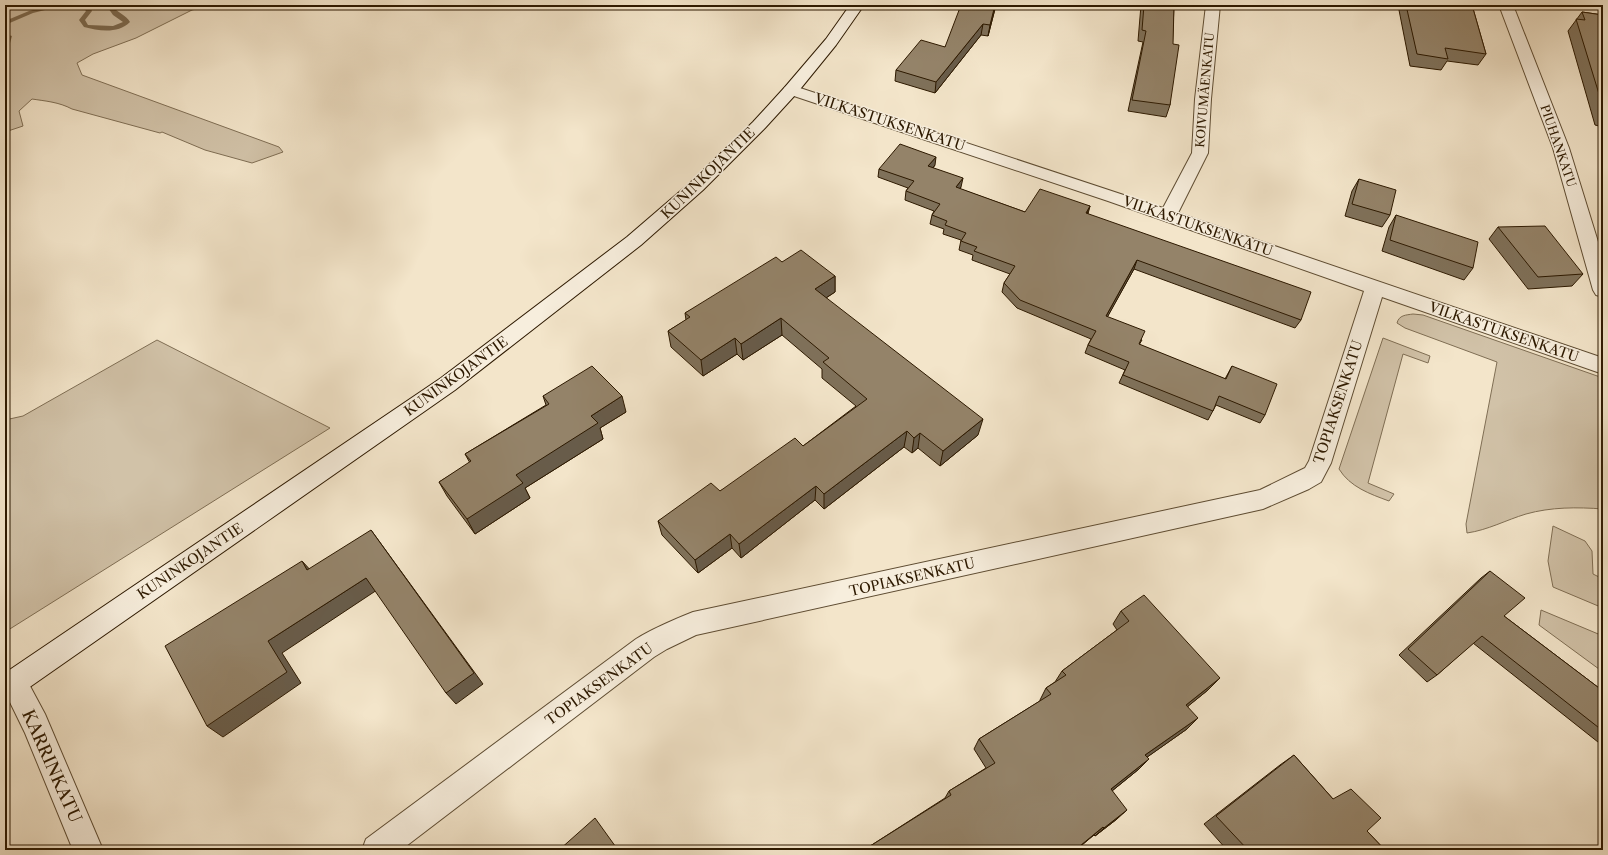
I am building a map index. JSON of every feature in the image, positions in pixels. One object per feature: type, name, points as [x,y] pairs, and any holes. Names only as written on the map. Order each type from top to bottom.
[{"type":"street","name":"KUNINKOJANTIE","points":[[10,685],[460,375],[634,241],[697,186],[759,125],[791,90],[831,42],[857,5]]},
{"type":"street","name":"KOIVUMÄENKATU","points":[[1168,216],[1200,154],[1203,99],[1213,5]]},
{"type":"street","name":"PIUHANKATU","points":[[1506,5],[1561,148],[1603,290]]},
{"type":"street","name":"VILKASTUKSENKATU","points":[[791,90],[1168,216],[1603,366]]},
{"type":"street","name":"TOPIAKSENKATU","points":[[377,850],[645,648],[658,640],[693,624],[1263,499],[1301,482],[1313,474],[1320,463],[1375,287]]},
{"type":"street","name":"KARRINKATU","points":[[10,685],[35,724],[88,850]]},
{"type":"shaded area","points":[[5,5],[213,5],[192,10],[136,38],[93,54],[77,63],[82,75],[279,147],[283,152],[252,163],[205,150],[162,132],[160,133],[72,109],[57,103],[32,99],[19,111],[23,126],[5,132]]},
{"type":"shaded area","points":[[1405,315],[1423,315],[1603,378],[1603,509],[1574,508],[1545,510],[1526,514],[1475,532],[1467,533],[1466,524],[1497,362],[1405,328],[1397,323],[1399,318]]},
{"type":"shaded area","points":[[1383,338],[1430,356],[1428,363],[1403,354],[1368,483],[1394,494],[1389,501],[1361,489],[1349,481],[1339,469]]},
{"type":"shaded area","points":[[157,340],[330,428],[5,632],[5,420],[23,416]]},
{"type":"shaded area","points":[[1553,526],[1585,541],[1592,551],[1593,574],[1603,579],[1603,608],[1553,587],[1548,561]]},
{"type":"shaded area","points":[[1541,610],[1603,636],[1603,672],[1539,625]]},
{"type":"building","points":[[961,5],[995,5],[990,25],[983,24],[936,82],[896,70],[921,40],[945,47]]},
{"type":"building","points":[[1144,5],[1174,5],[1173,44],[1179,45],[1170,105],[1132,100],[1146,31],[1142,30]]},
{"type":"building","points":[[1406,5],[1472,5],[1486,54],[1445,48],[1448,59],[1417,54]]},
{"type":"building","points":[[1582,12],[1603,15],[1603,107],[1576,19],[1585,20]]},
{"type":"building","points":[[900,144],[936,157],[928,166],[963,178],[956,187],[1025,212],[1040,189],[1090,206],[1086,213],[1311,292],[1301,320],[1137,260],[1106,316],[1145,331],[1139,344],[1226,379],[1232,366],[1277,384],[1265,415],[1219,396],[1213,411],[1123,375],[1129,362],[1088,345],[1096,331],[1020,300],[1004,283],[1015,266],[974,251],[977,247],[961,241],[966,233],[945,225],[947,221],[932,215],[940,204],[906,191],[914,181],[879,169]]},
{"type":"building","points":[[1359,179],[1396,190],[1390,215],[1352,204]]},
{"type":"building","points":[[1396,215],[1478,242],[1473,268],[1390,240]]},
{"type":"building","points":[[1545,226],[1583,274],[1538,277],[1498,227]]},
{"type":"building","points":[[801,250],[835,276],[815,289],[983,419],[943,451],[920,433],[914,438],[907,431],[824,494],[816,486],[739,544],[730,534],[695,560],[658,521],[711,483],[720,491],[795,438],[803,446],[867,399],[823,362],[829,358],[781,318],[741,344],[735,338],[701,360],[668,331],[690,317],[685,313],[776,257],[782,262]]},
{"type":"building","points":[[592,366],[622,396],[591,416],[598,423],[516,475],[523,483],[467,519],[439,482],[471,461],[465,454],[549,404],[543,396]]},
{"type":"building","points":[[371,530],[474,673],[446,693],[366,578],[268,641],[287,672],[207,726],[165,646],[302,561],[307,570]]},
{"type":"building","points":[[1490,571],[1525,598],[1504,616],[1603,691],[1603,731],[1482,636],[1437,675],[1408,649]]},
{"type":"building","points":[[1144,595],[1220,678],[1186,705],[1198,718],[1145,755],[1149,759],[1111,789],[1127,810],[1075,850],[868,850],[867,848],[951,795],[949,791],[995,763],[979,739],[1051,694],[1046,688],[1066,675],[1062,671],[1129,621],[1121,611]]},
{"type":"building","points":[[1294,755],[1333,799],[1351,789],[1381,818],[1367,831],[1385,850],[1248,850],[1216,816]]},
{"type":"building","points":[[595,818],[618,850],[559,850]]},
{"type":"waterway","points":[[5,23],[31,12],[62,5]]},
{"type":"waterway","points":[[84,5],[86,5],[89,11],[82,20],[86,26],[107,29],[118,27],[127,22],[125,19],[115,14],[109,6],[110,5]]},
{"type":"waterway","points":[[5,36],[9,36],[8,42],[5,44]]}]
